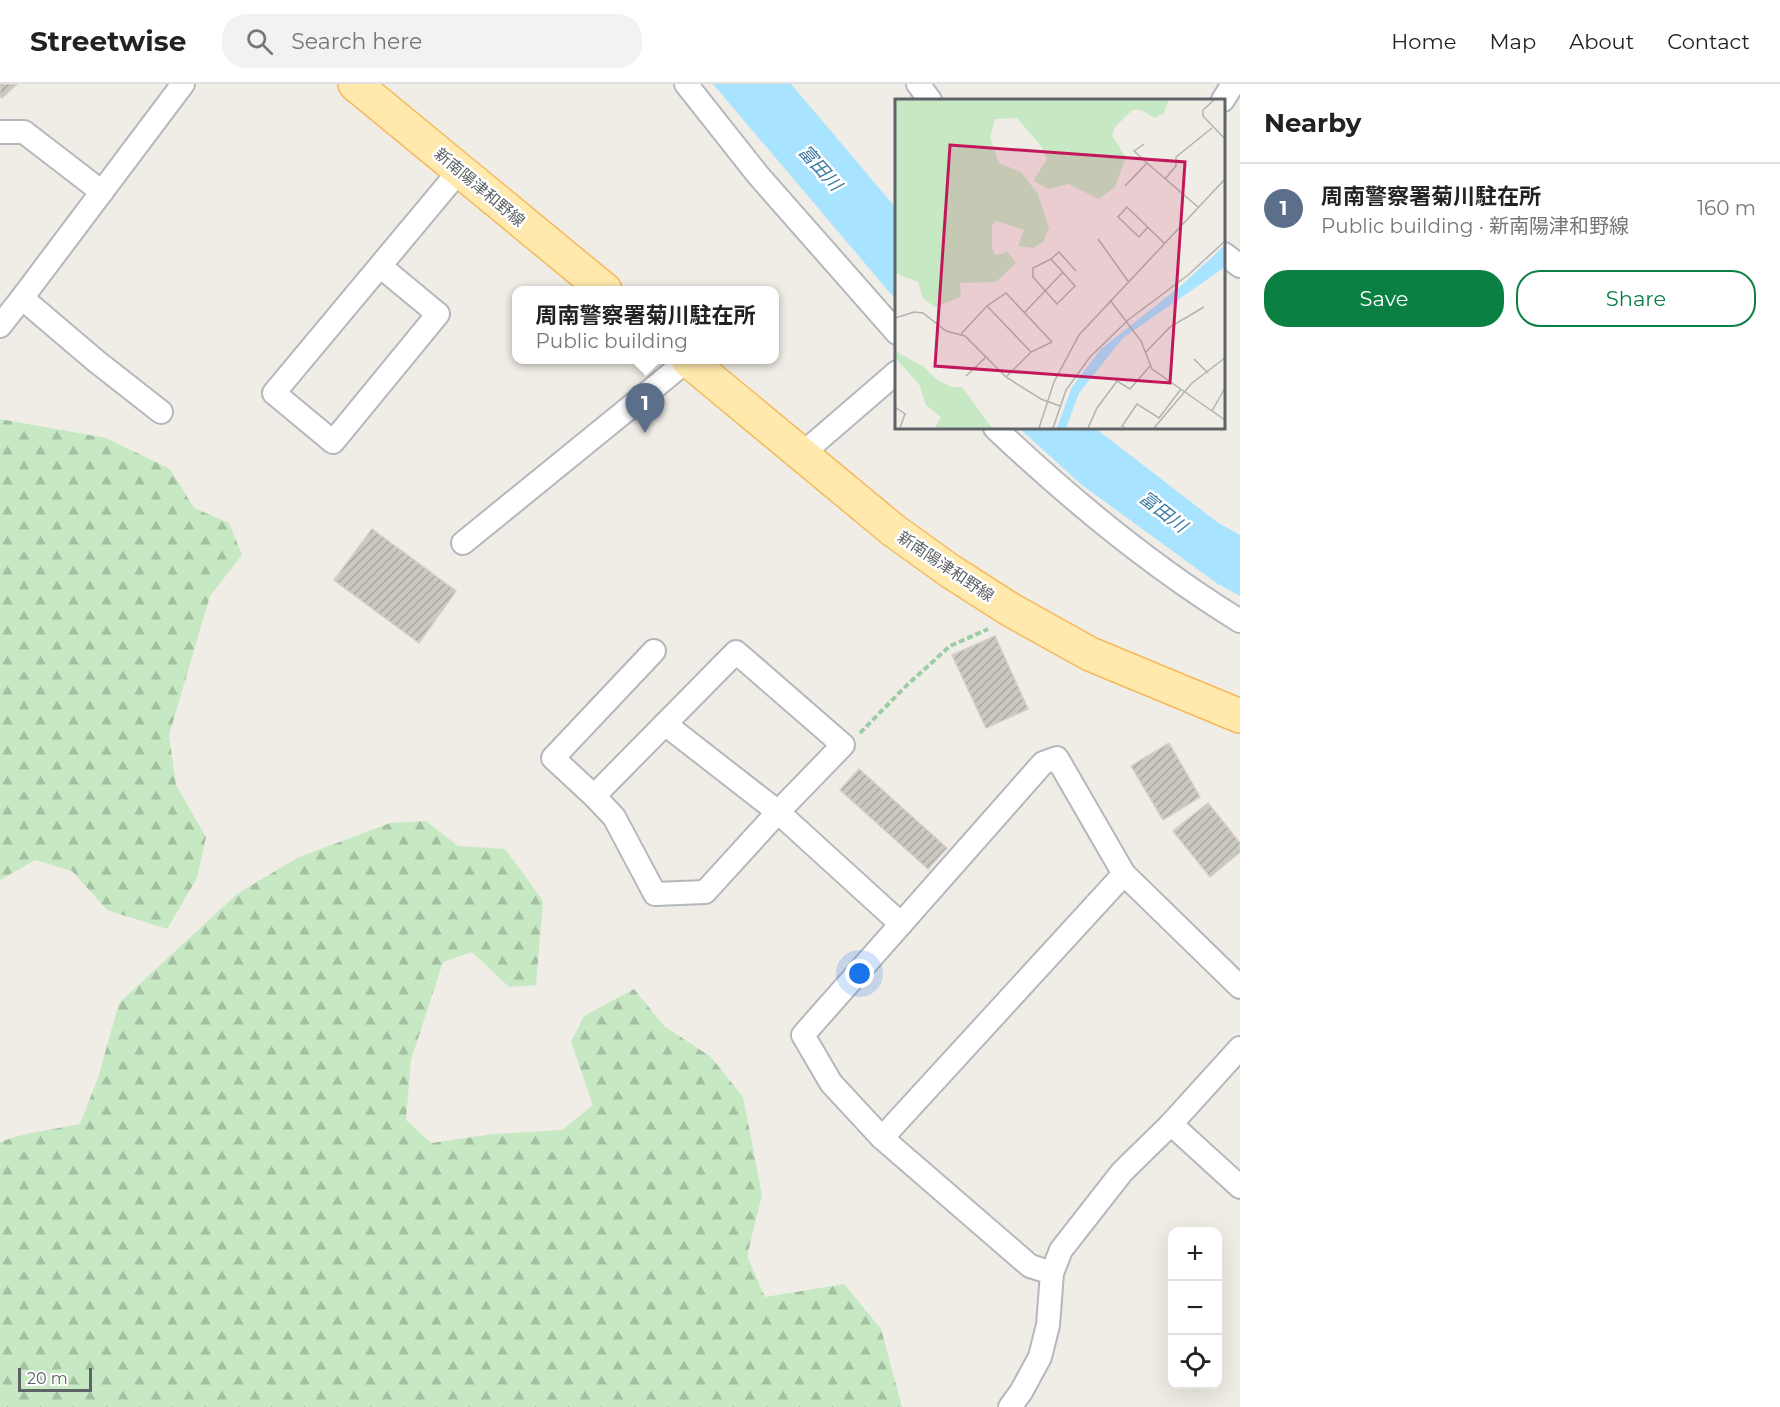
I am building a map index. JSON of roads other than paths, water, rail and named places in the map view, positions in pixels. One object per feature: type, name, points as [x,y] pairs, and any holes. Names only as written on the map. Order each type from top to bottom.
[{"type":"main road","name":"新南陽津和野線","points":[[355,84],[599,286]]},
{"type":"main road","name":"新南陽津和野線","points":[[693,364],[892,530],[1018,613],[1090,654],[1240,716]]},
{"type":"street","points":[[0,326],[183,84]]},
{"type":"street","points":[[686,84],[758,175],[895,331]]},
{"type":"street","points":[[918,84],[929,99]]},
{"type":"street","points":[[1224,99],[1233,84]]},
{"type":"street","points":[[0,132],[24,132],[102,192]]},
{"type":"street","points":[[380,266],[438,314],[333,442],[274,393],[460,170]]},
{"type":"street","points":[[1225,255],[1240,266]]},
{"type":"street","points":[[22,298],[161,412]]},
{"type":"street","points":[[463,543],[683,364]]},
{"type":"street","points":[[802,454],[895,374]]},
{"type":"street","points":[[996,429],[1037,468],[1129,542],[1209,602],[1240,621]]},
{"type":"street","points":[[594,796],[736,652],[843,746],[778,812],[705,892],[655,894],[614,817],[553,758],[654,651]]},
{"type":"street","points":[[665,724],[778,812],[901,924]]},
{"type":"street","points":[[1052,1273],[1030,1266],[882,1138],[831,1083],[803,1035],[1043,763],[1057,758],[1124,874],[1240,987]]},
{"type":"street","points":[[882,1138],[1124,874]]},
{"type":"street","points":[[1010,1407],[1040,1358],[1048,1325],[1052,1273],[1061,1250],[1122,1172],[1171,1124],[1240,1048]]},
{"type":"street","points":[[1171,1124],[1240,1187]]},
{"type":"water","name":"富田川","points":[[713,84],[791,84],[895,207],[895,299]]},
{"type":"water","name":"富田川","points":[[1020,429],[1096,429],[1217,522],[1240,535],[1240,596],[1218,584],[1082,485]]},
{"type":"place","name":"周南警察署菊川駐在所","points":[[645,433]]}]
